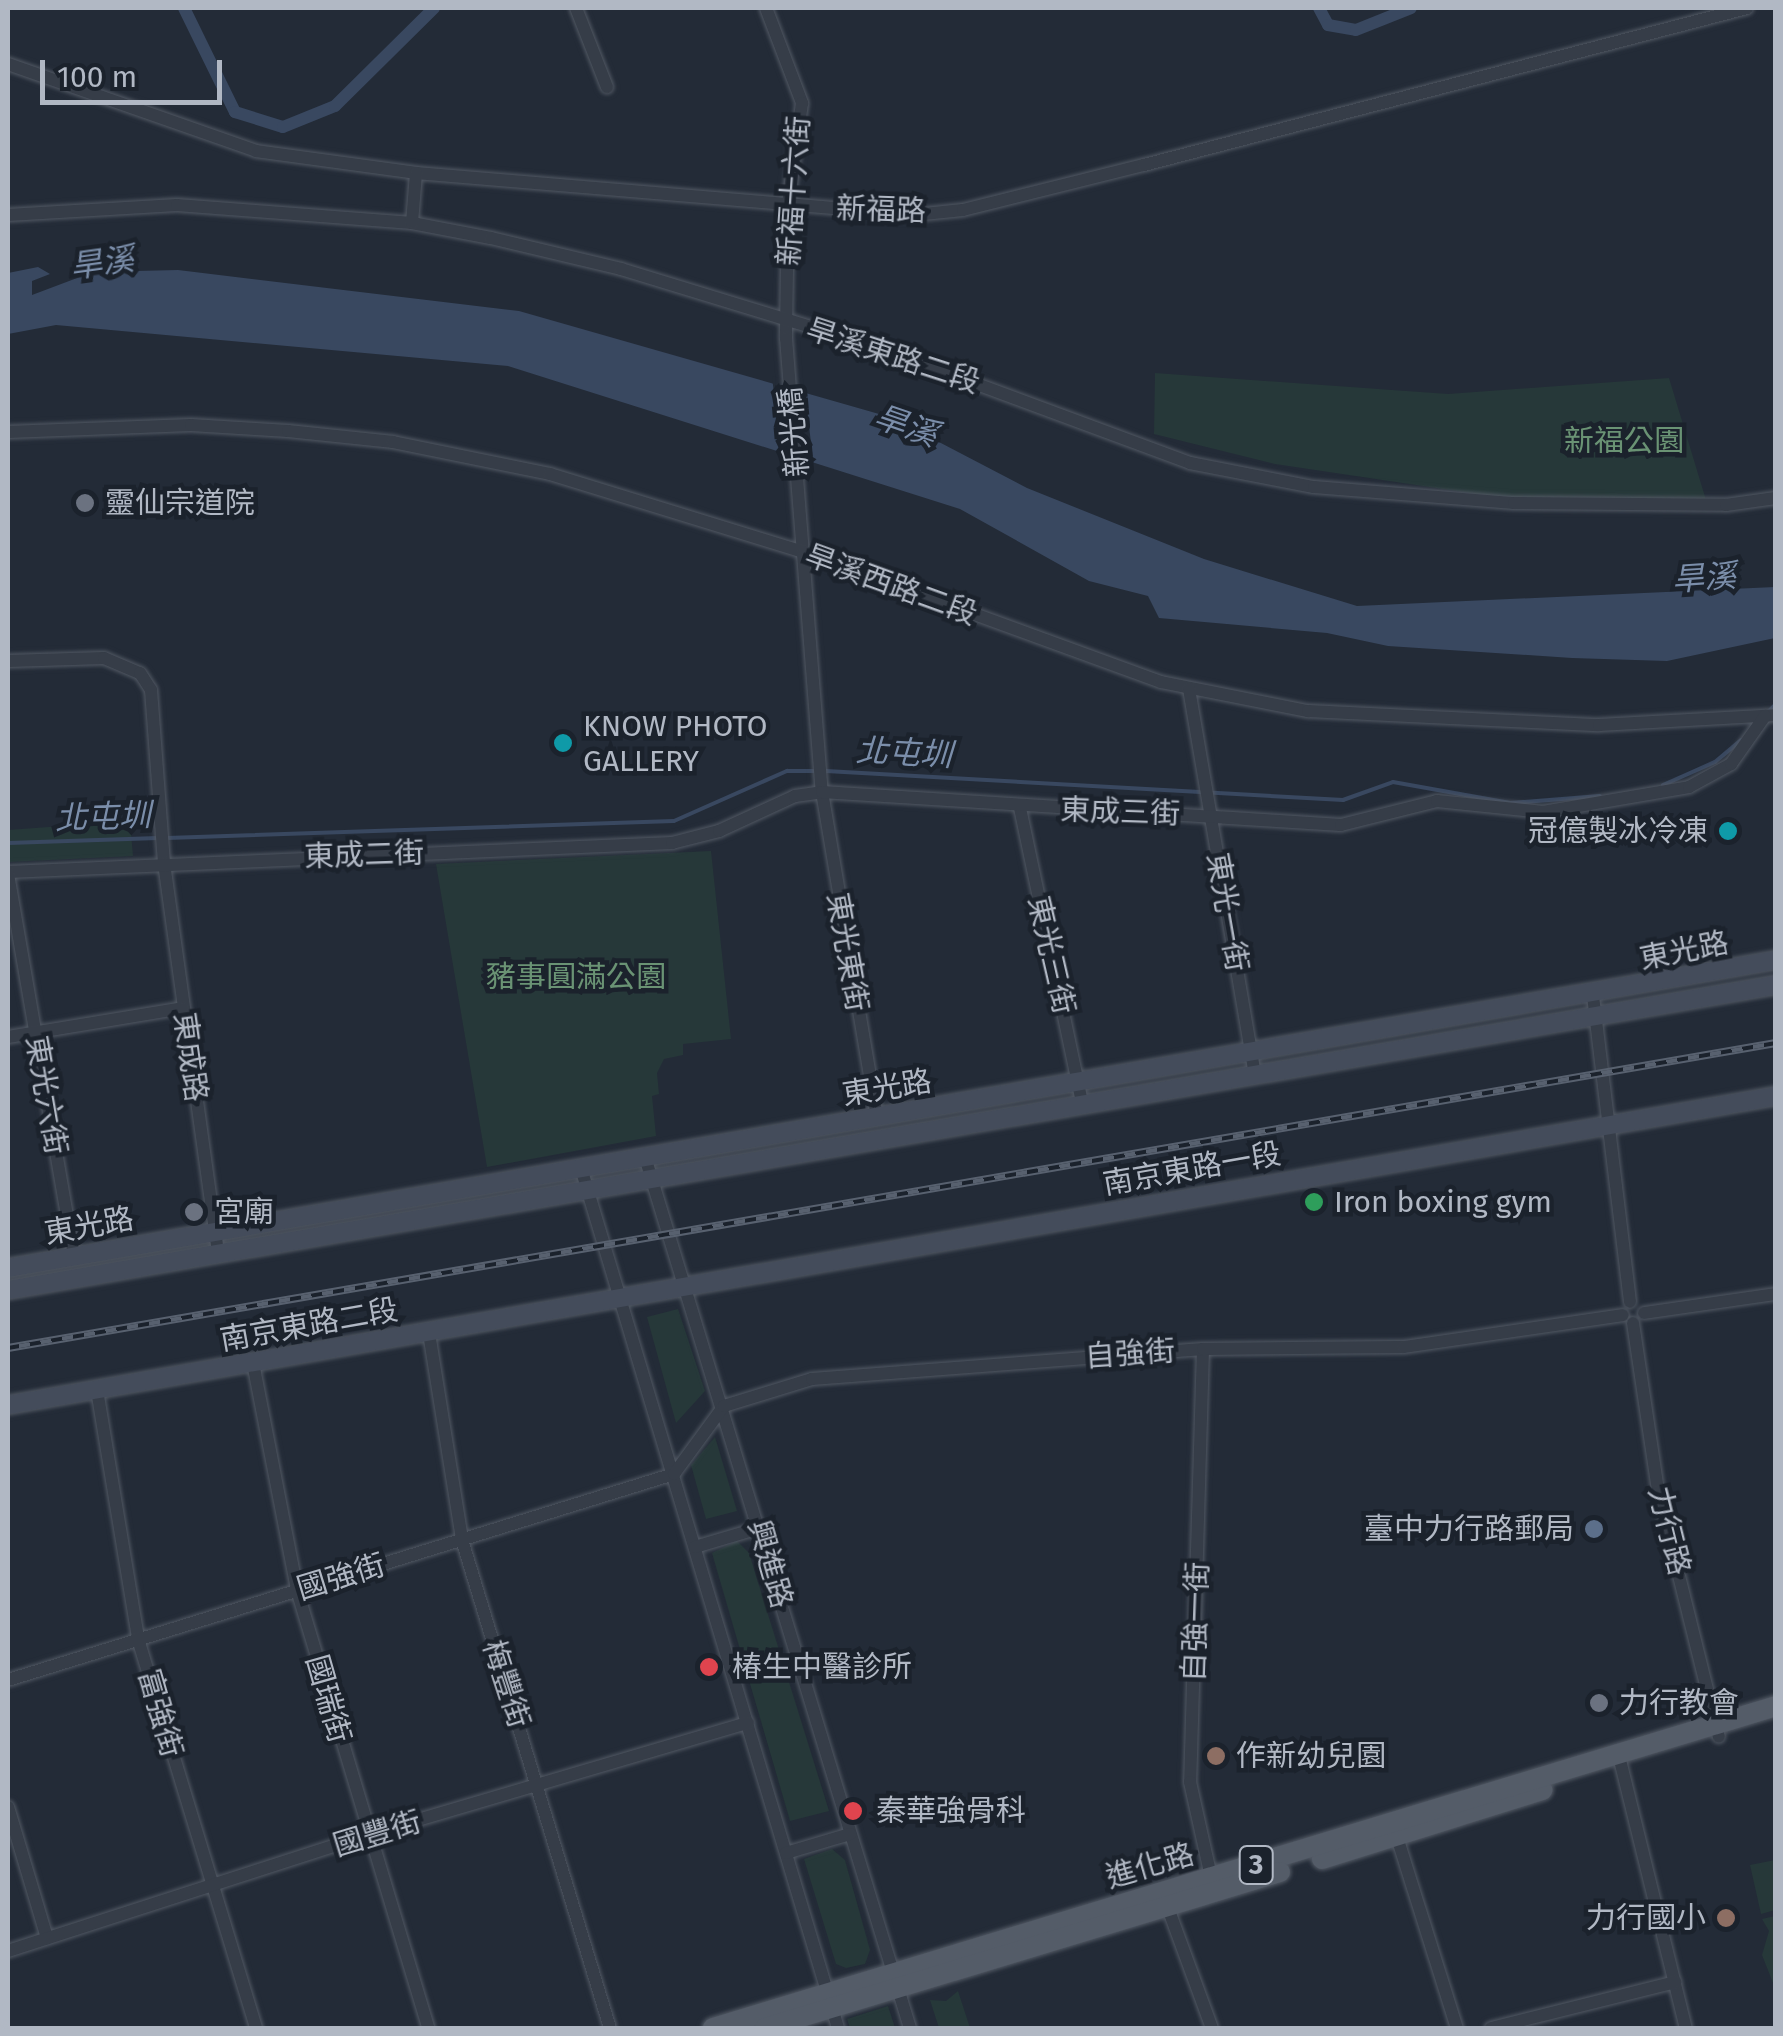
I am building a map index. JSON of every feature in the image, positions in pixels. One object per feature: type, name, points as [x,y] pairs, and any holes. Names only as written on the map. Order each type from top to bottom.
[{"type":"main road","name":"進化路","points":[[1718,1731],[1776,1706]]},
{"type":"main road","name":"進化路","points":[[713,2028],[896,1981],[1619,1759],[1718,1731],[1776,1720]]},
{"type":"main road","name":"進化路","points":[[896,1981],[1168,1908],[1213,1886],[1398,1837],[1619,1759]]},
{"type":"main road","name":"進化路","points":[[765,2028],[830,2000]]},
{"type":"street","points":[[576,8],[607,86]]},
{"type":"street","name":"新福十六街","points":[[766,8],[802,103],[788,204],[786,338]]},
{"type":"street","name":"新福路","points":[[8,64],[256,151],[416,174],[867,214],[963,210],[1747,8]]},
{"type":"street","points":[[412,223],[416,174]]},
{"type":"street","name":"旱溪東路二段","points":[[8,214],[177,205],[412,223],[620,269],[882,348],[1190,464],[1314,486],[1514,503],[1726,505],[1776,498]]},
{"type":"street","name":"新光橋","points":[[786,338],[819,759]]},
{"type":"street","name":"旱溪西路二段","points":[[8,432],[191,425],[393,442],[550,474],[804,552],[1188,689],[1308,711],[1500,723],[1770,716]]},
{"type":"street","name":"東成路","points":[[8,661],[104,658],[140,673],[156,712],[164,863],[218,1252]]},
{"type":"street","name":"東光一街","points":[[1188,689],[1255,1075]]},
{"type":"street","name":"東成三街","points":[[719,831],[770,804],[821,790],[1020,808],[1210,815],[1341,825],[1438,801],[1526,810],[1689,787],[1730,764],[1770,716]]},
{"type":"street","name":"東光東街","points":[[819,759],[877,1117]]},
{"type":"street","name":"東光三街","points":[[1020,808],[1081,1093]]},
{"type":"street","name":"東成二街","points":[[8,873],[672,843],[719,831]]},
{"type":"street","name":"東光六街","points":[[8,873],[74,1256]]},
{"type":"street","name":"東光路","points":[[647,1166],[877,1117],[1255,1075],[1594,1006],[1776,960]]},
{"type":"street","name":"東光路","points":[[8,1268],[1081,1093],[1251,1053],[1776,985]]},
{"type":"street","name":"力行路","points":[[1594,1006],[1629,1314],[1658,1491],[1718,1731]]},
{"type":"street","points":[[8,1036],[183,1008]]},
{"type":"street","name":"南京東路一段","points":[[619,1298],[1776,1096]]},
{"type":"street","name":"興進路","points":[[647,1166],[724,1406],[910,2028]]},
{"type":"street","points":[[584,1177],[838,2028]]},
{"type":"street","name":"東光路","points":[[8,1290],[218,1252],[584,1177]]},
{"type":"street","points":[[1629,1314],[1776,1294]]},
{"type":"street","name":"南京東路二段","points":[[8,1406],[619,1298]]},
{"type":"street","name":"自強街","points":[[724,1406],[812,1379],[1203,1349],[1404,1347],[1629,1314]]},
{"type":"street","name":"梅豐街","points":[[429,1333],[462,1540],[610,2028]]},
{"type":"street","name":"自強一街","points":[[1203,1349],[1190,1782],[1213,1886]]},
{"type":"street","name":"國瑞街","points":[[253,1363],[297,1590],[428,2028]]},
{"type":"street","name":"富強街","points":[[97,1390],[138,1639],[256,2028]]},
{"type":"street","points":[[674,1474],[724,1406]]},
{"type":"street","name":"國強街","points":[[8,1680],[674,1474]]},
{"type":"street","points":[[695,1547],[759,1528]]},
{"type":"street","name":"國豐街","points":[[8,1951],[370,1834],[748,1723]]},
{"type":"street","points":[[1619,1759],[1686,2028]]},
{"type":"street","points":[[8,1807],[47,1938]]},
{"type":"street","points":[[786,1853],[850,1834]]},
{"type":"street","points":[[1398,1837],[1456,2028]]},
{"type":"street","points":[[1168,1908],[1212,2028]]},
{"type":"street","points":[[1491,2028],[1675,1982]]},
{"type":"green space","name":"新福公園","points":[[1155,373],[1448,394],[1669,378],[1706,500],[1517,500],[1275,464],[1154,434]]},
{"type":"green space","points":[[130,821],[133,856],[8,862],[8,830]]},
{"type":"green space","name":"豬事圓滿公園","points":[[711,851],[731,1039],[683,1044],[683,1055],[664,1059],[657,1073],[659,1094],[652,1096],[656,1136],[487,1167],[436,864]]},
{"type":"green space","points":[[678,1309],[705,1391],[676,1423],[647,1317]]},
{"type":"green space","points":[[715,1437],[737,1511],[706,1519],[691,1465]]},
{"type":"green space","points":[[737,1541],[749,1553],[829,1811],[790,1821],[712,1553]]},
{"type":"green space","points":[[832,1849],[845,1860],[870,1950],[865,1964],[846,1968],[836,1964],[804,1859]]},
{"type":"green space","points":[[1775,1860],[1775,1910],[1761,1914],[1750,1865]]},
{"type":"green space","points":[[1776,1916],[1775,1988],[1762,1955],[1769,1931],[1762,1919]]},
{"type":"green space","points":[[958,1991],[970,2028],[939,2028],[930,2000],[946,2001]]},
{"type":"green space","points":[[888,2006],[895,2028],[850,2028],[847,2019]]},
{"type":"water","name":"旱溪","points":[[38,267],[50,274],[32,281],[32,295],[93,272],[178,270],[519,311],[893,418],[1027,488],[1204,559],[1357,606],[1775,587],[1775,638],[1667,661],[1572,658],[1388,646],[1327,633],[1159,618],[1148,596],[1089,581],[960,509],[508,366],[56,325],[8,334],[8,273]]},
{"type":"pier","points":[[772,376],[804,384],[814,468],[781,457]]},
{"type":"waterway","points":[[184,8],[235,112],[283,127],[335,106],[434,8]]},
{"type":"waterway","points":[[1319,8],[1328,25],[1356,30],[1411,8]]},
{"type":"waterway","name":"北屯圳","points":[[1768,712],[1776,704]]},
{"type":"waterway","name":"北屯圳","points":[[1663,785],[1715,762],[1741,740]]},
{"type":"waterway","name":"北屯圳","points":[[167,838],[674,821],[787,771],[816,771]]},
{"type":"waterway","name":"北屯圳","points":[[826,771],[1343,800],[1393,782],[1510,803],[1600,796]]},
{"type":"waterway","name":"北屯圳","points":[[8,843],[158,838]]},
{"type":"railway","points":[[8,1348],[1776,1043]]},
{"type":"place","name":"靈仙宗道院","points":[[85,503]]},
{"type":"place","name":"KNOW PHOTO GALLERY","points":[[563,743]]},
{"type":"place","name":"冠億製冰冷凍","points":[[1728,831]]},
{"type":"place","name":"Iron boxing gym","points":[[1314,1202]]},
{"type":"place","name":"宮廟","points":[[194,1212]]},
{"type":"place","name":"臺中力行路郵局","points":[[1594,1529]]},
{"type":"place","name":"椿生中醫診所","points":[[709,1667]]},
{"type":"place","name":"力行教會","points":[[1599,1703]]},
{"type":"place","name":"作新幼兒園","points":[[1216,1756]]},
{"type":"place","name":"秦華強骨科","points":[[853,1811]]},
{"type":"place","name":"力行國小","points":[[1726,1918]]}]
